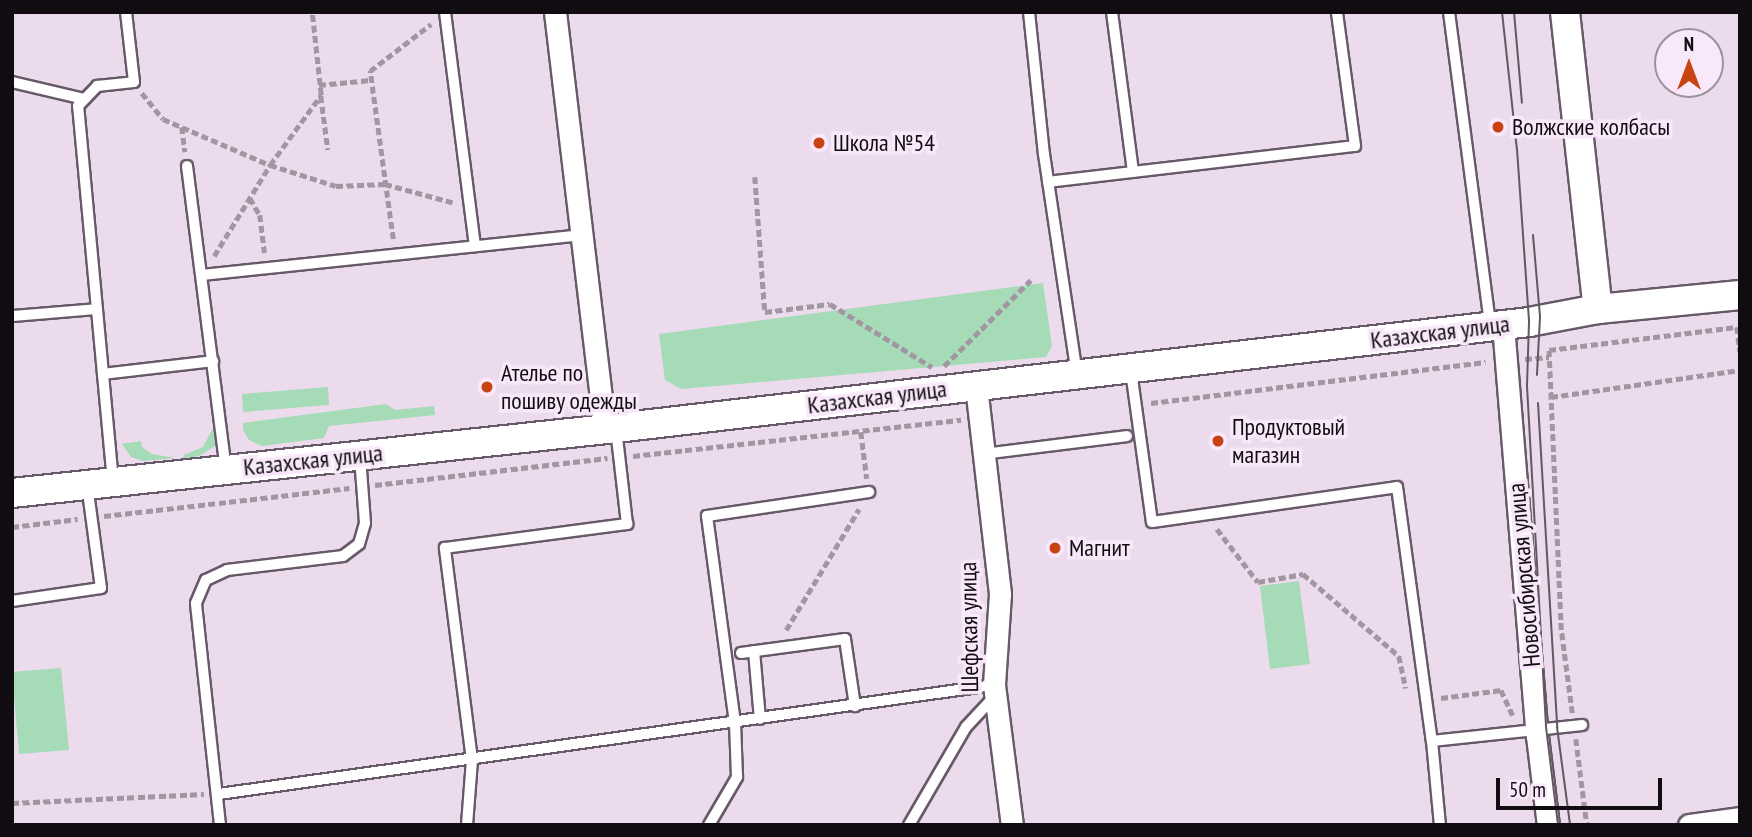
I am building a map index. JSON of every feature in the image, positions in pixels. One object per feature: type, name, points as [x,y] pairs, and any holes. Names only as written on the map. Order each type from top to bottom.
[{"type":"main road","points":[[1565,12],[1598,309]]},
{"type":"main road","name":"Казахская улица","points":[[12,493],[611,428],[1497,326],[1598,309],[1740,295]]},
{"type":"street","points":[[555,12],[580,235],[611,428]]},
{"type":"street","name":"Новосибирская улица","points":[[1497,326],[1528,729],[1548,825]]},
{"type":"street","name":"Шефская улица","points":[[976,386],[1000,594],[995,690],[1012,825]]},
{"type":"street","points":[[1689,825],[1740,818]]},
{"type":"lane","points":[[12,601],[101,588],[92,518],[100,483],[103,374],[78,106],[97,86],[134,82],[126,12]]},
{"type":"lane","points":[[1029,12],[1048,182],[1077,374]]},
{"type":"lane","points":[[1112,12],[1133,172]]},
{"type":"lane","points":[[1048,182],[1356,146],[1337,12]]},
{"type":"lane","points":[[1449,12],[1497,326]]},
{"type":"lane","points":[[445,13],[475,246]]},
{"type":"lane","points":[[12,82],[84,99]]},
{"type":"lane","points":[[187,166],[226,470]]},
{"type":"lane","points":[[202,275],[580,235]]},
{"type":"lane","points":[[12,316],[97,309]]},
{"type":"lane","points":[[103,374],[213,362]]},
{"type":"lane","points":[[1130,368],[1152,522],[1397,487],[1432,741],[1440,825]]},
{"type":"lane","points":[[467,825],[472,760],[445,548],[627,524],[620,457],[611,428]]},
{"type":"lane","points":[[984,454],[1128,436]]},
{"type":"lane","points":[[220,825],[219,794],[196,603],[206,580],[227,570],[343,556],[359,544],[365,523],[360,456]]},
{"type":"lane","points":[[709,825],[737,777],[735,723],[707,516],[869,492]]},
{"type":"lane","points":[[741,653],[845,639],[855,706]]},
{"type":"lane","points":[[754,651],[760,719]]},
{"type":"lane","points":[[219,794],[855,706],[995,690]]},
{"type":"lane","points":[[909,825],[966,727],[995,690]]},
{"type":"lane","points":[[1432,741],[1578,725]]},
{"type":"path","points":[[312,12],[328,149]]},
{"type":"path","points":[[396,255],[370,71],[445,13]]},
{"type":"path","points":[[320,85],[371,80]]},
{"type":"path","points":[[134,82],[163,118],[270,165],[336,186],[385,184],[470,207]]},
{"type":"path","points":[[202,275],[270,165],[321,95]]},
{"type":"path","points":[[182,127],[187,166]]},
{"type":"path","points":[[755,177],[765,312],[830,304],[938,371],[1031,280]]},
{"type":"path","points":[[250,198],[260,215],[267,268]]},
{"type":"path","points":[[1587,825],[1578,725],[1560,630],[1549,350],[1737,327],[1740,352]]},
{"type":"path","points":[[1519,359],[1549,357]]},
{"type":"path","points":[[1135,405],[1476,362]]},
{"type":"path","points":[[1551,397],[1740,370]]},
{"type":"path","points":[[12,527],[978,418]]},
{"type":"path","points":[[775,648],[869,492],[861,432]]},
{"type":"path","points":[[1206,514],[1258,582],[1303,574],[1399,656],[1409,698],[1426,699],[1501,690],[1528,729]]},
{"type":"path","points":[[12,803],[219,794]]},
{"type":"green space","points":[[1043,283],[1052,346],[1046,357],[681,389],[665,380],[659,334]]},
{"type":"green space","points":[[328,387],[329,405],[243,412],[242,394]]},
{"type":"green space","points":[[386,404],[395,410],[434,406],[435,415],[329,426],[324,438],[262,446],[249,440],[243,430],[243,423]]},
{"type":"green space","points":[[212,430],[216,430],[215,446],[199,456],[182,459],[184,455],[203,447]]},
{"type":"green space","points":[[141,441],[142,447],[152,454],[175,458],[143,461],[131,457],[122,444]]},
{"type":"green space","points":[[1299,581],[1310,664],[1270,669],[1260,586]]},
{"type":"green space","points":[[61,668],[69,750],[19,754],[12,672]]},
{"type":"tram line","points":[[1502,12],[1517,149],[1529,322],[1527,386],[1546,727],[1558,825]]},
{"type":"tram line","points":[[1514,12],[1522,103]]},
{"type":"tram line","points":[[1533,235],[1540,317],[1537,375]]},
{"type":"tram line","points":[[1538,403],[1557,727],[1570,825]]},
{"type":"place","name":"Волжские колбасы","points":[[1498,127]]},
{"type":"place","name":"Школа №54","points":[[819,143]]},
{"type":"place","name":"Ателье по пошиву одежды","points":[[487,387]]},
{"type":"place","name":"Продуктовый магазин","points":[[1218,441]]},
{"type":"place","name":"Магнит","points":[[1055,548]]}]
